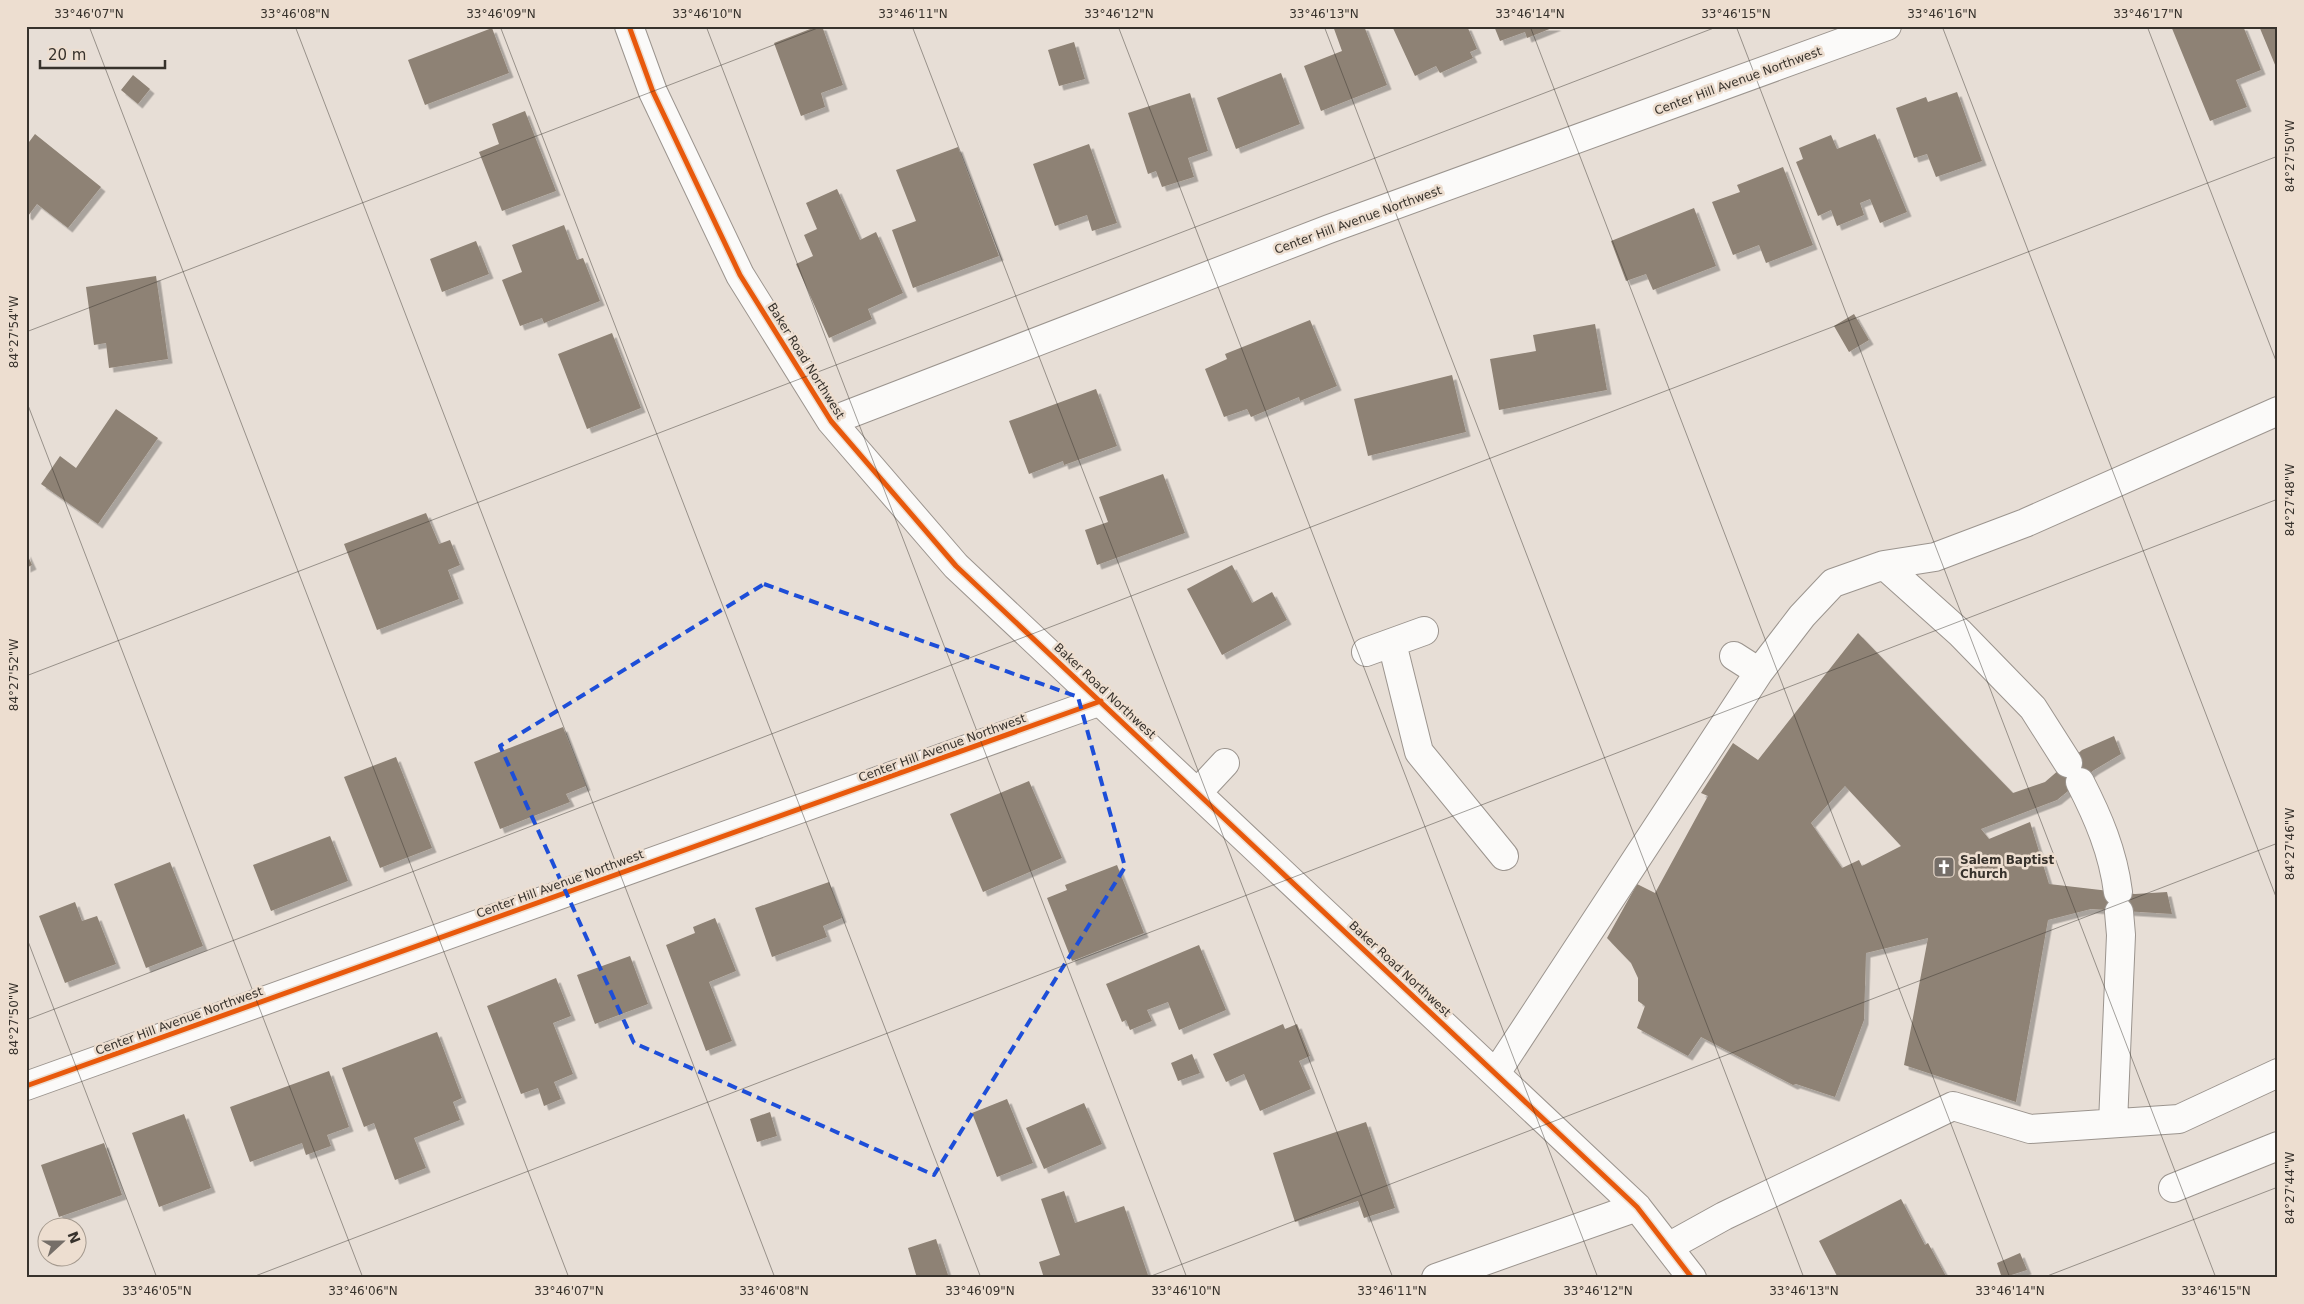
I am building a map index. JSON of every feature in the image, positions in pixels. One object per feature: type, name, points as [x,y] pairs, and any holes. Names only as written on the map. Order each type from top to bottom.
[{"type":"street","name":"Baker Road Northwest","points":[[629,26],[653,92],[740,275],[831,421],[956,566],[1637,1207],[1692,1278]]},
{"type":"street","name":"Center Hill Avenue Northwest","points":[[831,421],[1329,229],[1887,26]]},
{"type":"street","points":[[1496,1073],[1759,672],[1802,616],[1833,583],[1884,565],[1935,557],[2025,523],[2278,411]]},
{"type":"street","points":[[1884,565],[1960,634],[2033,708],[2074,772],[2105,836],[2115,873],[2122,935],[2113,1123]]},
{"type":"street","points":[[1366,652],[1424,631]]},
{"type":"street","points":[[1392,643],[1420,752],[1504,856]]},
{"type":"street","points":[[1734,656],[1759,672]]},
{"type":"street","name":"Center Hill Avenue Northwest","points":[[26,1086],[1101,701]]},
{"type":"street","points":[[1198,792],[1225,763]]},
{"type":"street","points":[[1668,1247],[1724,1216],[1953,1106],[2030,1129],[2179,1119],[2277,1076]]},
{"type":"street","points":[[2173,1188],[2278,1146]]},
{"type":"street","points":[[1436,1278],[1637,1207]]},
{"type":"highlighted area","points":[[764,584],[1078,697],[1125,867],[934,1175],[634,1043],[500,746]]},
{"type":"building","points":[[822,26],[843,85],[821,93],[825,107],[801,116],[774,43]]},
{"type":"building","points":[[1333,26],[1364,26],[1387,85],[1321,111],[1304,66],[1342,51]]},
{"type":"building","points":[[1392,26],[1467,26],[1477,49],[1470,52],[1473,58],[1440,73],[1436,66],[1415,76]]},
{"type":"building","points":[[1494,26],[1557,26],[1527,38],[1525,32],[1500,41]]},
{"type":"building","points":[[2171,26],[2243,26],[2261,70],[2236,80],[2247,107],[2210,121]]},
{"type":"building","points":[[2259,26],[2278,26],[2278,72]]},
{"type":"building","points":[[492,28],[509,73],[425,105],[408,60]]},
{"type":"building","points":[[1074,42],[1085,79],[1059,86],[1048,50]]},
{"type":"building","points":[[1281,73],[1300,124],[1236,149],[1217,98]]},
{"type":"building","points":[[133,75],[150,89],[138,104],[121,90]]},
{"type":"building","points":[[1957,92],[1982,161],[1936,177],[1927,154],[1914,158],[1896,108],[1926,97],[1928,102]]},
{"type":"building","points":[[1190,93],[1208,151],[1188,158],[1194,177],[1162,187],[1156,171],[1148,174],[1128,113]]},
{"type":"building","points":[[525,111],[556,191],[502,211],[479,152],[499,144],[492,124]]},
{"type":"building","points":[[35,134],[101,187],[68,228],[37,204],[28,216],[26,214],[26,146]]},
{"type":"building","points":[[1875,134],[1907,212],[1880,223],[1870,199],[1860,203],[1864,215],[1837,226],[1831,210],[1818,216],[1796,162],[1803,159],[1799,148],[1831,135],[1837,149]]},
{"type":"building","points":[[1089,144],[1117,223],[1092,231],[1087,215],[1055,226],[1033,164]]},
{"type":"building","points":[[958,147],[999,256],[913,288],[892,230],[916,221],[896,170]]},
{"type":"building","points":[[1783,167],[1813,245],[1766,263],[1759,245],[1733,255],[1712,202],[1740,192],[1737,185]]},
{"type":"building","points":[[837,189],[860,240],[876,232],[903,293],[868,309],[872,319],[829,338],[796,264],[813,256],[804,235],[817,229],[806,203]]},
{"type":"building","points":[[1694,208],[1716,266],[1653,290],[1646,274],[1626,281],[1611,241]]},
{"type":"building","points":[[564,225],[577,260],[583,258],[600,301],[544,323],[542,318],[520,326],[502,280],[522,272],[512,245]]},
{"type":"building","points":[[476,241],[489,274],[442,292],[430,259]]},
{"type":"building","points":[[156,276],[168,359],[109,368],[106,343],[94,345],[86,287]]},
{"type":"building","points":[[1854,314],[1869,340],[1849,352],[1834,326]]},
{"type":"building","points":[[1310,320],[1337,386],[1300,401],[1299,397],[1251,417],[1247,409],[1224,417],[1205,369],[1227,359],[1225,354]]},
{"type":"building","points":[[1595,324],[1607,390],[1499,410],[1490,359],[1536,351],[1533,335]]},
{"type":"building","points":[[612,333],[641,408],[587,429],[558,354]]},
{"type":"building","points":[[1452,375],[1466,432],[1368,456],[1354,399]]},
{"type":"building","points":[[1096,389],[1117,446],[1064,465],[1063,461],[1029,474],[1009,421]]},
{"type":"building","points":[[116,409],[158,438],[98,524],[41,484],[60,456],[76,468]]},
{"type":"building","points":[[1163,474],[1185,533],[1097,565],[1085,530],[1108,522],[1099,497]]},
{"type":"building","points":[[426,513],[439,544],[450,540],[460,565],[448,570],[459,599],[377,630],[344,544]]},
{"type":"building","points":[[26,552],[32,565],[26,568]]},
{"type":"building","points":[[1232,565],[1252,603],[1272,592],[1287,620],[1222,655],[1187,589]]},
{"type":"building","name":"Salem Baptist Church","points":[[1858,633],[2013,793],[2045,782],[2082,750],[2114,736],[2121,754],[2094,770],[2057,800],[1981,829],[1989,839],[2030,822],[2049,884],[2135,894],[2167,892],[2172,914],[2091,909],[2048,920],[2016,1102],[1904,1065],[1928,938],[1866,953],[1864,1020],[1835,1097],[1796,1084],[1793,1085],[1701,1037],[1688,1056],[1637,1028],[1645,1006],[1638,1001],[1638,978],[1631,963],[1607,938],[1637,884],[1655,893],[1708,796],[1701,793],[1733,743],[1758,760]],"holes":[[[1845,786],[1901,846],[1862,866],[1859,860],[1842,868],[1811,823]]]},
{"type":"building","points":[[563,727],[586,786],[566,794],[570,802],[500,829],[474,762]]},
{"type":"building","points":[[396,757],[432,848],[380,868],[344,777]]},
{"type":"building","points":[[1029,781],[1062,858],[983,892],[950,814]]},
{"type":"building","points":[[330,836],[348,881],[271,911],[253,865]]},
{"type":"building","points":[[170,862],[203,946],[146,968],[114,884]]},
{"type":"building","points":[[1117,865],[1144,933],[1072,961],[1047,898],[1067,890],[1065,885]]},
{"type":"building","points":[[829,882],[842,918],[823,926],[827,937],[772,957],[755,908]]},
{"type":"building","points":[[75,902],[82,921],[97,916],[116,964],[65,983],[39,916]]},
{"type":"building","points":[[715,918],[736,971],[709,982],[732,1041],[706,1051],[666,945],[695,933],[693,927]]},
{"type":"building","points":[[1199,945],[1226,1010],[1179,1030],[1168,1002],[1147,1010],[1152,1021],[1130,1030],[1126,1020],[1122,1022],[1106,984]]},
{"type":"building","points":[[630,956],[648,1004],[595,1024],[577,975]]},
{"type":"building","points":[[556,978],[571,1016],[553,1023],[573,1074],[554,1082],[561,1099],[544,1106],[538,1088],[521,1094],[487,1006]]},
{"type":"building","points":[[1283,1024],[1285,1029],[1297,1024],[1310,1056],[1299,1061],[1311,1089],[1260,1111],[1244,1074],[1226,1082],[1213,1054]]},
{"type":"building","points":[[437,1032],[462,1098],[453,1102],[460,1120],[414,1138],[426,1168],[395,1180],[374,1123],[364,1127],[342,1068]]},
{"type":"building","points":[[1192,1054],[1200,1073],[1178,1081],[1171,1063]]},
{"type":"building","points":[[329,1071],[349,1127],[327,1135],[331,1146],[306,1155],[302,1143],[250,1162],[230,1107]]},
{"type":"building","points":[[1007,1099],[1033,1163],[997,1177],[972,1113]]},
{"type":"building","points":[[1084,1103],[1102,1144],[1044,1169],[1026,1128]]},
{"type":"building","points":[[770,1112],[777,1136],[757,1142],[750,1119]]},
{"type":"building","points":[[184,1114],[211,1188],[159,1207],[132,1133]]},
{"type":"building","points":[[1366,1122],[1395,1208],[1364,1218],[1358,1201],[1295,1222],[1273,1153]]},
{"type":"building","points":[[104,1143],[122,1195],[59,1216],[41,1165]]},
{"type":"building","points":[[1064,1191],[1075,1223],[1124,1206],[1149,1278],[1044,1278],[1039,1262],[1060,1255],[1041,1199]]},
{"type":"building","points":[[1901,1199],[1925,1245],[1928,1243],[1947,1278],[1838,1278],[1819,1241]]},
{"type":"building","points":[[936,1239],[949,1278],[917,1278],[908,1248]]},
{"type":"building","points":[[2020,1253],[2027,1270],[2002,1278],[1997,1263]]},
{"type":"cycle path","points":[[629,26],[653,92],[740,275],[831,421],[956,566],[1637,1207],[1692,1278]]},
{"type":"cycle path","points":[[26,1086],[1101,701]]},
{"type":"place","name":"Salem Baptist Church","points":[[1944,867]]}]
